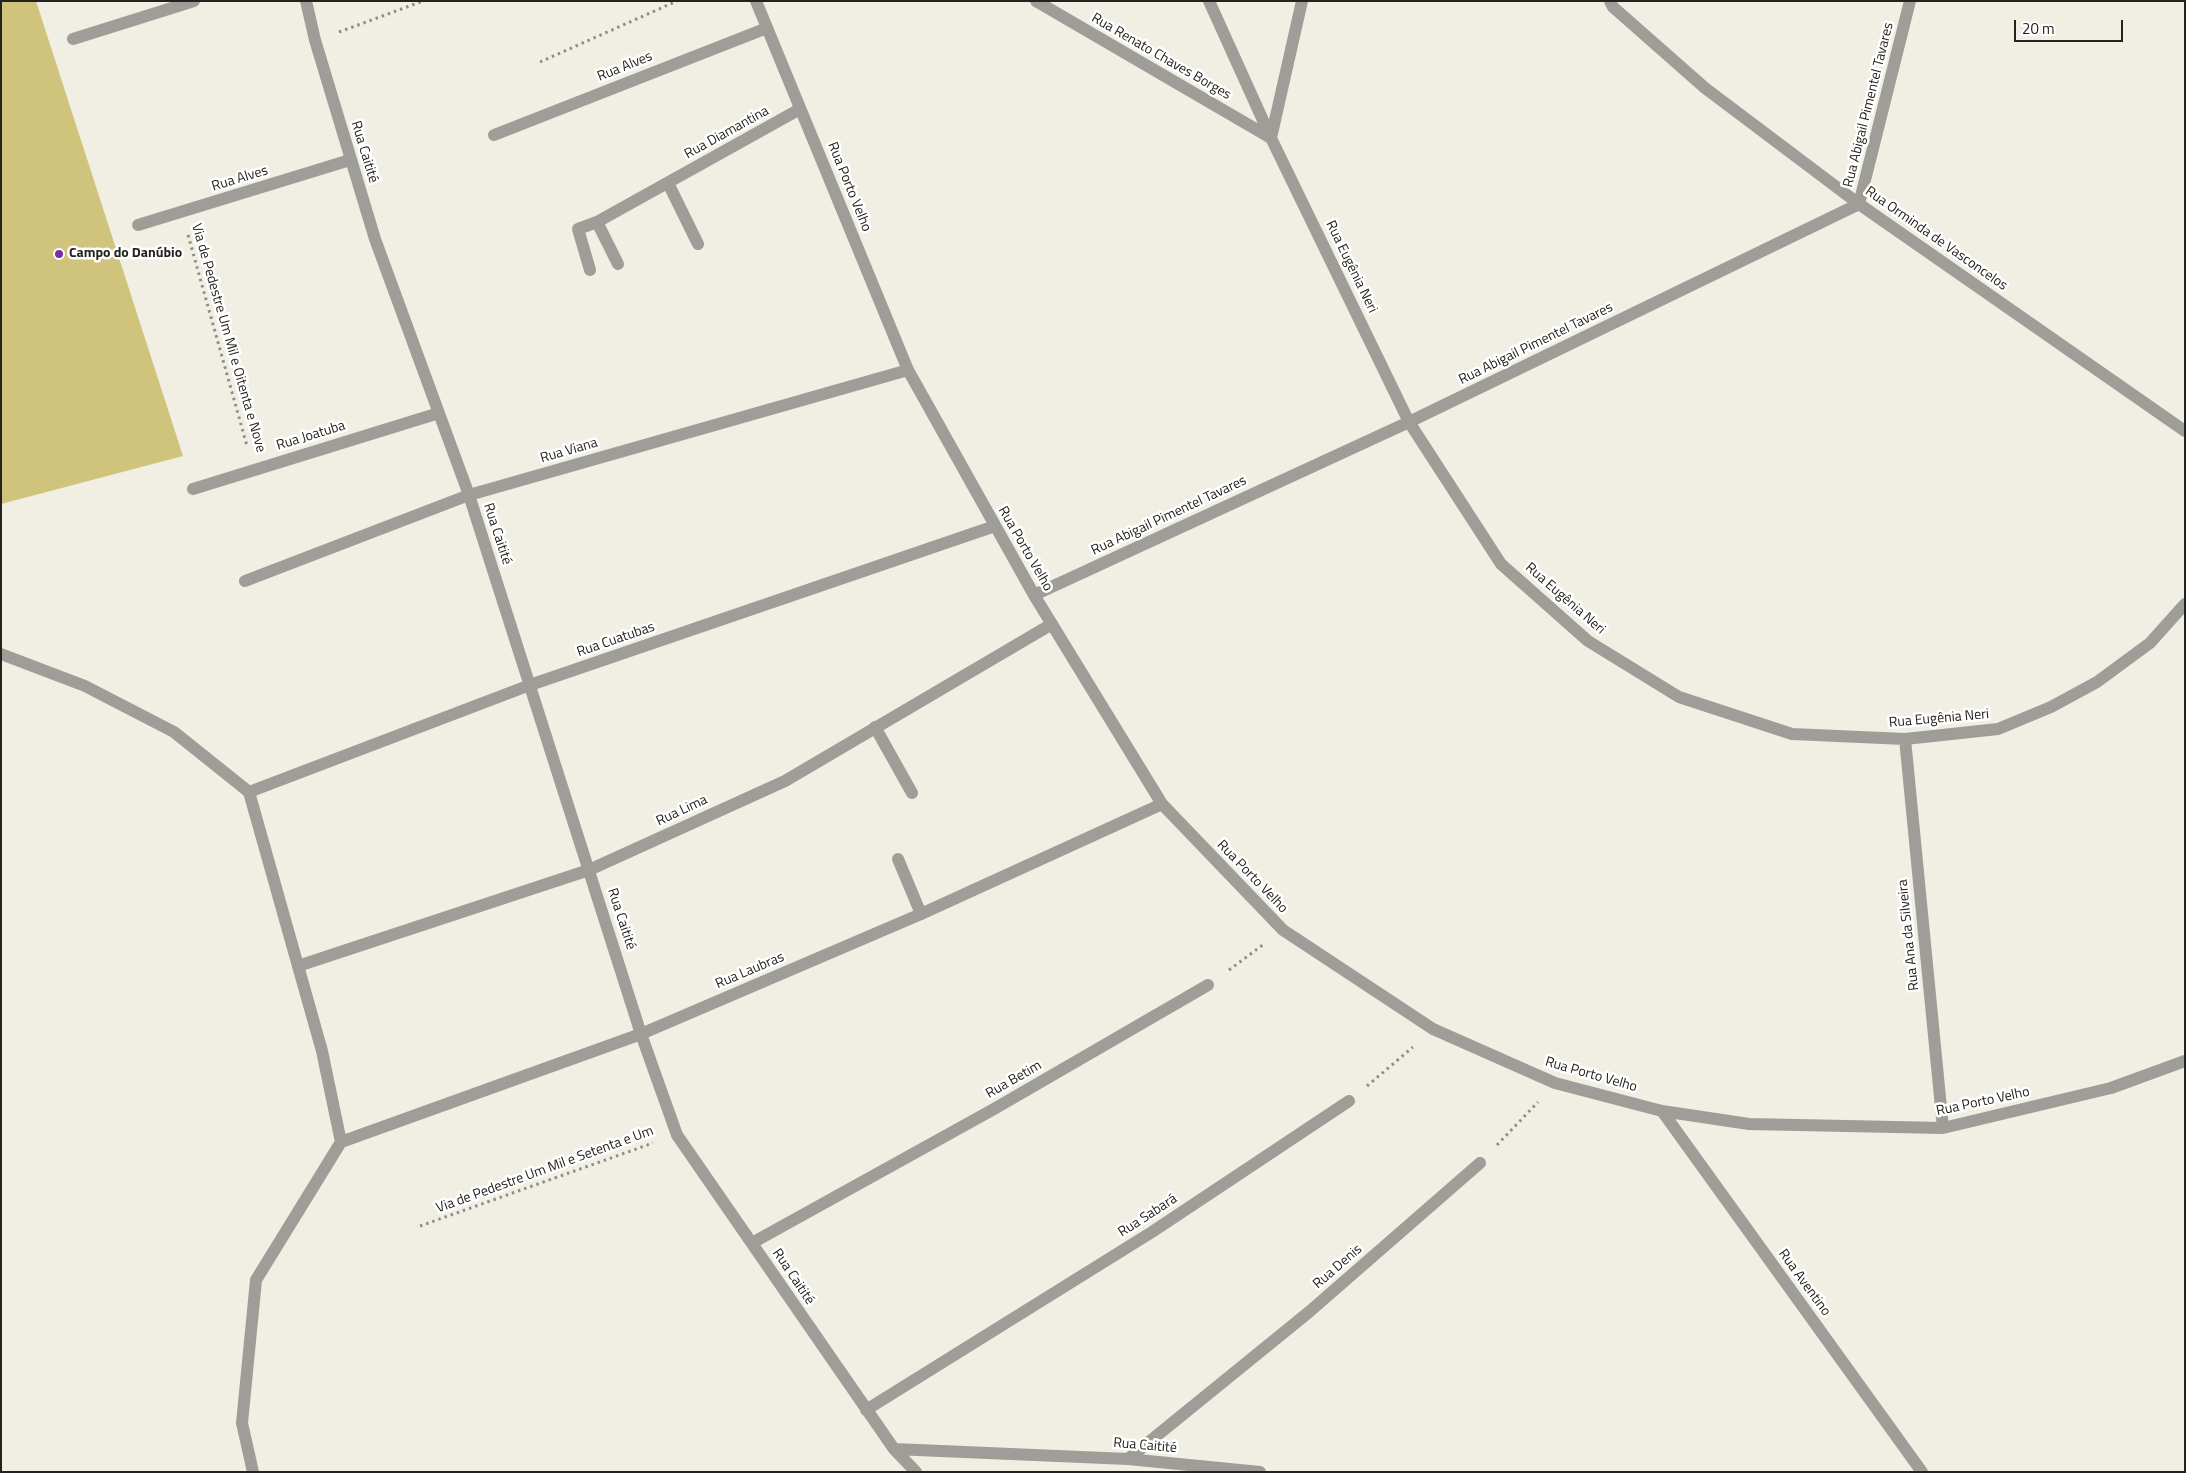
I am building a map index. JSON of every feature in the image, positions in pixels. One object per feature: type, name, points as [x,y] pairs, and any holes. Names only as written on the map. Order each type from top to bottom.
[{"type":"street","points":[[73,39],[194,1]]},
{"type":"street","name":"Rua Caitité","points":[[306,1],[315,40],[375,239],[469,495],[641,1034],[677,1134],[894,1449],[1128,1459],[1260,1472]]},
{"type":"street","name":"Rua Porto Velho","points":[[756,1],[908,370],[1034,595],[1162,804],[1283,930],[1433,1029],[1555,1084],[1662,1111],[1749,1124],[1943,1128],[2111,1088],[2185,1061]]},
{"type":"street","name":"Rua Renato Chaves Borges","points":[[1036,1],[1271,138]]},
{"type":"street","name":"Rua Eugênia Neri","points":[[1209,1],[1271,138],[1409,422],[1502,564],[1588,641],[1679,697],[1792,734],[1905,739],[1998,729],[2051,707],[2097,682],[2150,643],[2185,604]]},
{"type":"street","points":[[1271,138],[1302,1]]},
{"type":"street","name":"Rua Orminda de Vasconcelos","points":[[1610,1],[1613,7],[1705,88],[1859,204],[2185,431]]},
{"type":"street","name":"Rua Abigail Pimentel Tavares","points":[[1034,595],[1409,422],[1859,204],[1910,1]]},
{"type":"street","name":"Rua Alves","points":[[494,135],[767,28]]},
{"type":"street","name":"Rua Diamantina","points":[[590,270],[578,229],[597,222],[800,109]]},
{"type":"street","name":"Rua Alves","points":[[138,225],[350,160]]},
{"type":"street","points":[[668,183],[698,244]]},
{"type":"street","points":[[597,222],[618,264]]},
{"type":"street","name":"Rua Viana","points":[[246,581],[469,495],[908,370]]},
{"type":"street","name":"Rua Joatuba","points":[[193,490],[254,469],[439,413]]},
{"type":"street","name":"Rua Cuatubas","points":[[250,792],[530,685],[995,526]]},
{"type":"street","name":"Rua Lima","points":[[298,966],[589,870],[785,781],[1052,624]]},
{"type":"street","points":[[1,654],[85,686],[174,732],[250,792],[322,1051],[341,1142],[256,1280],[242,1423],[253,1472]]},
{"type":"street","points":[[876,727],[912,793]]},
{"type":"street","name":"Rua Ana da Silveira","points":[[1905,739],[1943,1128]]},
{"type":"street","name":"Rua Laubras","points":[[341,1142],[641,1034],[922,914],[1162,804]]},
{"type":"street","points":[[898,859],[922,914]]},
{"type":"street","name":"Rua Betim","points":[[752,1243],[994,1109],[1208,985]]},
{"type":"street","name":"Rua Sabará","points":[[866,1410],[1152,1232],[1349,1102]]},
{"type":"street","name":"Rua Aventino","points":[[1662,1111],[1922,1472]]},
{"type":"street","name":"Rua Denis","points":[[1128,1459],[1309,1312],[1480,1163]]},
{"type":"street","points":[[894,1449],[916,1472]]},
{"type":"path","points":[[315,40],[423,1]]},
{"type":"path","points":[[540,62],[677,1]]},
{"type":"path","name":"Via de Pedestre Um Mil e Oitenta e Nove","points":[[181,213],[254,469]]},
{"type":"path","points":[[1208,985],[1283,930]]},
{"type":"path","points":[[1349,1102],[1433,1029]]},
{"type":"path","points":[[1480,1163],[1555,1084]]},
{"type":"path","name":"Via de Pedestre Um Mil e Setenta e Um","points":[[420,1226],[677,1134]]},
{"type":"shaded area","name":"Campo do Danúbio","points":[[1,1],[36,1],[183,456],[1,504]]},
{"type":"place","name":"Campo do Danúbio","points":[[59,254]]}]
